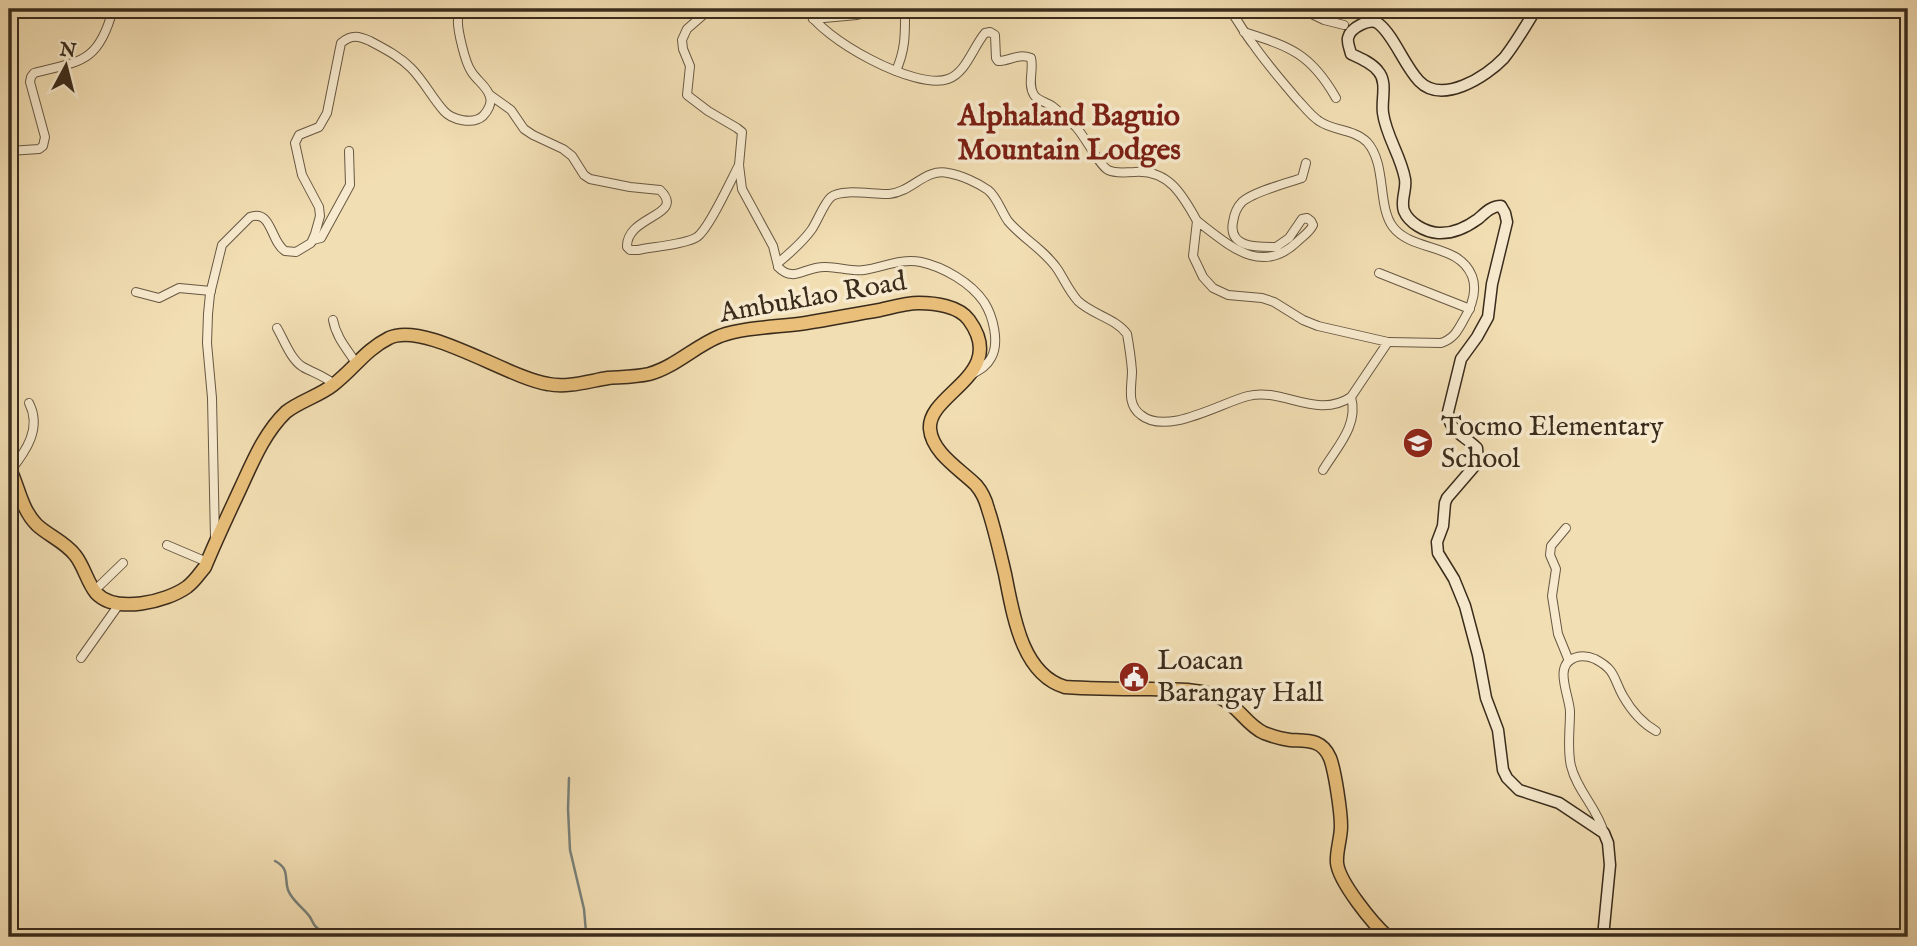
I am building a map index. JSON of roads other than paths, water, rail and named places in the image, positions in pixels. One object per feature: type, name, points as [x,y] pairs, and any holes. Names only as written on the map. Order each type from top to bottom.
[{"type":"main road","name":"Ambuklao Road","points":[[120,603],[135,605],[156,601],[184,589],[194,581],[207,562],[254,459],[270,432],[287,412],[334,384],[366,352],[393,336],[416,335],[533,381],[560,385],[650,374],[709,341],[734,332],[802,324],[918,303],[941,306],[958,311],[971,323],[978,339],[978,360],[969,376],[937,408],[930,424],[930,433],[935,444],[954,466],[977,486],[986,502],[1015,624],[1033,663],[1054,684],[1065,687],[1196,690],[1223,699],[1264,733],[1282,739],[1318,743],[1329,758],[1341,814],[1342,829],[1337,864],[1340,873],[1351,893],[1388,937]]},
{"type":"main road","points":[[10,469],[29,515],[76,556],[95,590],[104,598],[120,603]]},
{"type":"street","points":[[9,151],[39,149],[43,146],[45,137],[30,82],[31,77],[34,73],[62,67],[89,56],[108,29],[113,9]]},
{"type":"street","points":[[461,9],[457,19],[466,62],[476,79],[490,95],[511,110],[524,129],[563,149],[590,179],[663,192],[667,202],[665,208],[631,231],[626,243],[630,250],[696,238],[713,214],[739,165]]},
{"type":"street","points":[[710,9],[687,29],[682,40],[690,66],[687,95],[742,132],[739,165],[742,189],[773,246],[778,267],[785,274],[792,275],[813,267],[839,267],[861,271],[890,263],[922,262],[958,278],[984,302],[995,340],[993,356],[984,368],[969,376]]},
{"type":"street","points":[[807,9],[819,26],[850,49],[910,77],[934,81],[954,76],[985,33],[990,32],[995,35],[998,61],[1015,56],[1031,58],[1031,82],[1035,96],[1050,104],[1085,136],[1108,170],[1115,173],[1149,172],[1172,183],[1181,192],[1197,221],[1240,253],[1261,257],[1280,255],[1311,230],[1311,221],[1302,219],[1289,238],[1276,247],[1258,247],[1237,241],[1232,233],[1234,216],[1242,202],[1302,178],[1306,163]]},
{"type":"street","points":[[813,19],[857,15],[884,9]]},
{"type":"street","points":[[896,71],[903,54],[905,9]]},
{"type":"street","points":[[1197,221],[1193,257],[1203,277],[1213,288],[1228,295],[1274,302],[1318,326],[1388,342],[1433,343],[1448,341],[1456,335],[1470,309],[1474,282],[1468,267],[1459,259],[1398,233],[1388,219],[1380,173],[1372,150],[1353,133],[1318,120],[1281,80],[1229,9]]},
{"type":"street","points":[[1301,9],[1324,20],[1344,25]]},
{"type":"street","points":[[1536,9],[1504,57],[1485,75],[1453,89],[1432,88],[1420,81],[1375,22],[1353,30],[1348,42],[1351,54],[1379,71],[1383,81],[1382,110],[1386,130],[1405,178],[1402,202],[1410,221],[1437,233],[1459,230],[1496,205],[1501,206],[1506,213],[1507,222],[1493,278],[1488,317],[1461,359],[1448,412],[1453,428],[1476,448],[1479,462],[1447,498],[1443,526],[1437,542],[1438,552],[1454,579],[1465,606],[1486,698],[1498,730],[1501,761],[1507,778],[1519,790],[1559,803],[1604,833]]},
{"type":"street","points":[[1244,32],[1282,44],[1309,60],[1336,98]]},
{"type":"street","points":[[313,240],[320,216],[319,207],[302,175],[295,144],[299,135],[319,127],[327,113],[343,41],[353,36],[361,36],[385,47],[412,68],[445,113],[457,119],[476,120],[483,116],[489,107],[490,95]]},
{"type":"street","points":[[215,542],[212,398],[207,321],[222,244],[254,215],[263,217],[268,222],[275,242],[285,251],[296,252],[313,240],[321,238],[350,185],[349,152]]},
{"type":"street","points":[[778,267],[810,232],[829,199],[837,193],[889,194],[909,188],[923,177],[949,173],[990,191],[1008,221],[1046,254],[1069,291],[1091,311],[1123,329],[1129,342],[1132,405],[1139,415],[1149,420],[1162,422],[1182,418],[1251,395],[1267,395],[1301,404],[1333,405],[1343,402],[1351,397],[1388,342]]},
{"type":"street","points":[[773,246],[789,254]]},
{"type":"street","points":[[1379,273],[1470,309]]},
{"type":"street","points":[[136,292],[159,299],[179,288],[211,291]]},
{"type":"street","points":[[333,320],[336,333],[356,363]]},
{"type":"street","points":[[277,328],[302,367],[334,384]]},
{"type":"street","points":[[1323,470],[1351,425],[1354,407],[1351,397]]},
{"type":"street","points":[[10,469],[28,447],[31,439],[34,422],[29,403]]},
{"type":"street","points":[[1566,528],[1551,545],[1550,555],[1556,569],[1552,596],[1558,634],[1569,661]]},
{"type":"street","points":[[167,545],[207,562]]},
{"type":"street","points":[[95,590],[124,563]]},
{"type":"street","points":[[81,658],[120,603]]},
{"type":"street","points":[[1603,937],[1610,865],[1608,844],[1601,823],[1583,795],[1572,767],[1570,708],[1563,681],[1564,669],[1569,661],[1591,657],[1609,669],[1615,675],[1622,694],[1633,711],[1656,732]]},
{"type":"waterway","points":[[569,778],[570,850],[584,909],[586,932],[590,937]]},
{"type":"waterway","points":[[275,861],[285,870],[292,898],[316,927],[329,937]]},
{"type":"place","name":"Tocmo Elementary School","points":[[1418,443]]},
{"type":"place","name":"Loacan Barangay Hall","points":[[1134,677]]},
{"type":"district","name":"Alphaland Baguio Mountain Lodges","points":[[1069,134]]}]
